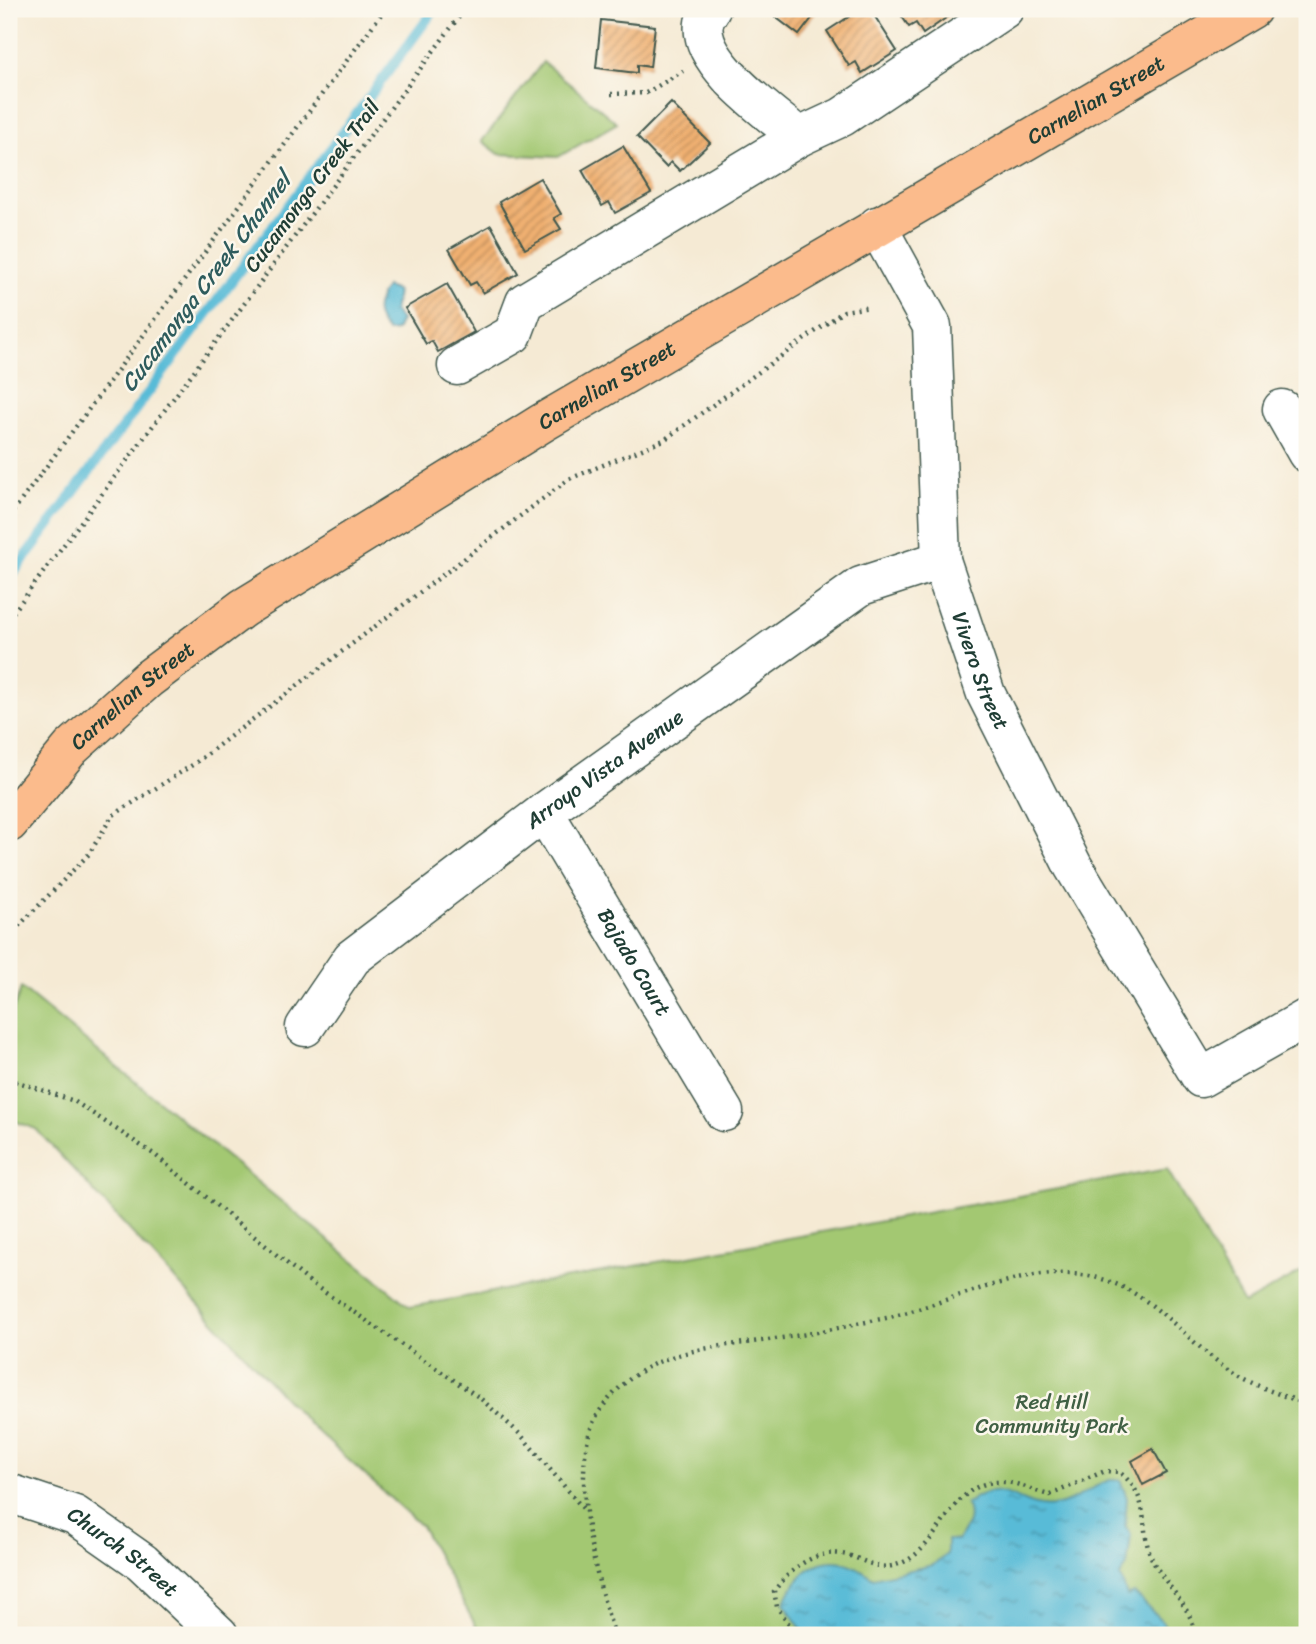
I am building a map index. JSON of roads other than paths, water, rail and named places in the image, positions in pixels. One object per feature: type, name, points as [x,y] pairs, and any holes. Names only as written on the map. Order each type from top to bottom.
[{"type":"main road","name":"Carnelian Street","points":[[9,823],[71,748],[148,679],[243,608],[542,423],[1252,9]]},
{"type":"street","points":[[711,9],[704,24],[709,54],[732,79],[799,137]]},
{"type":"street","points":[[457,366],[513,334],[526,302],[799,137],[842,117],[1004,9]]},
{"type":"street","name":"Vivero Street","points":[[877,226],[932,326],[940,560],[986,694],[1073,866],[1201,1078],[1307,1018]]},
{"type":"street","points":[[1282,409],[1307,453]]},
{"type":"street","name":"Arroyo Vista Avenue","points":[[305,1027],[352,958],[544,812],[861,586],[940,560]]},
{"type":"street","name":"Bajado Court","points":[[544,812],[724,1112]]},
{"type":"street","name":"Church Street","points":[[9,1493],[75,1515],[142,1562],[219,1635]]},
{"type":"water","points":[[386,287],[397,291],[394,312],[401,320],[396,331],[388,332],[377,316],[377,305]]},
{"type":"water","points":[[1110,1480],[1120,1480],[1127,1498],[1125,1525],[1131,1535],[1127,1566],[1120,1576],[1127,1596],[1134,1593],[1163,1622],[1167,1633],[1178,1635],[805,1635],[784,1603],[801,1577],[821,1563],[845,1563],[859,1568],[873,1578],[933,1565],[947,1554],[947,1540],[958,1540],[969,1518],[966,1504],[979,1495],[1001,1492],[1041,1506],[1054,1506],[1069,1502]]},
{"type":"waterway","name":"Cucamonga Creek Channel","points":[[9,579],[435,9]]},
{"type":"park label","name":"Red Hill Community Park","points":[[1052,1414]]}]
